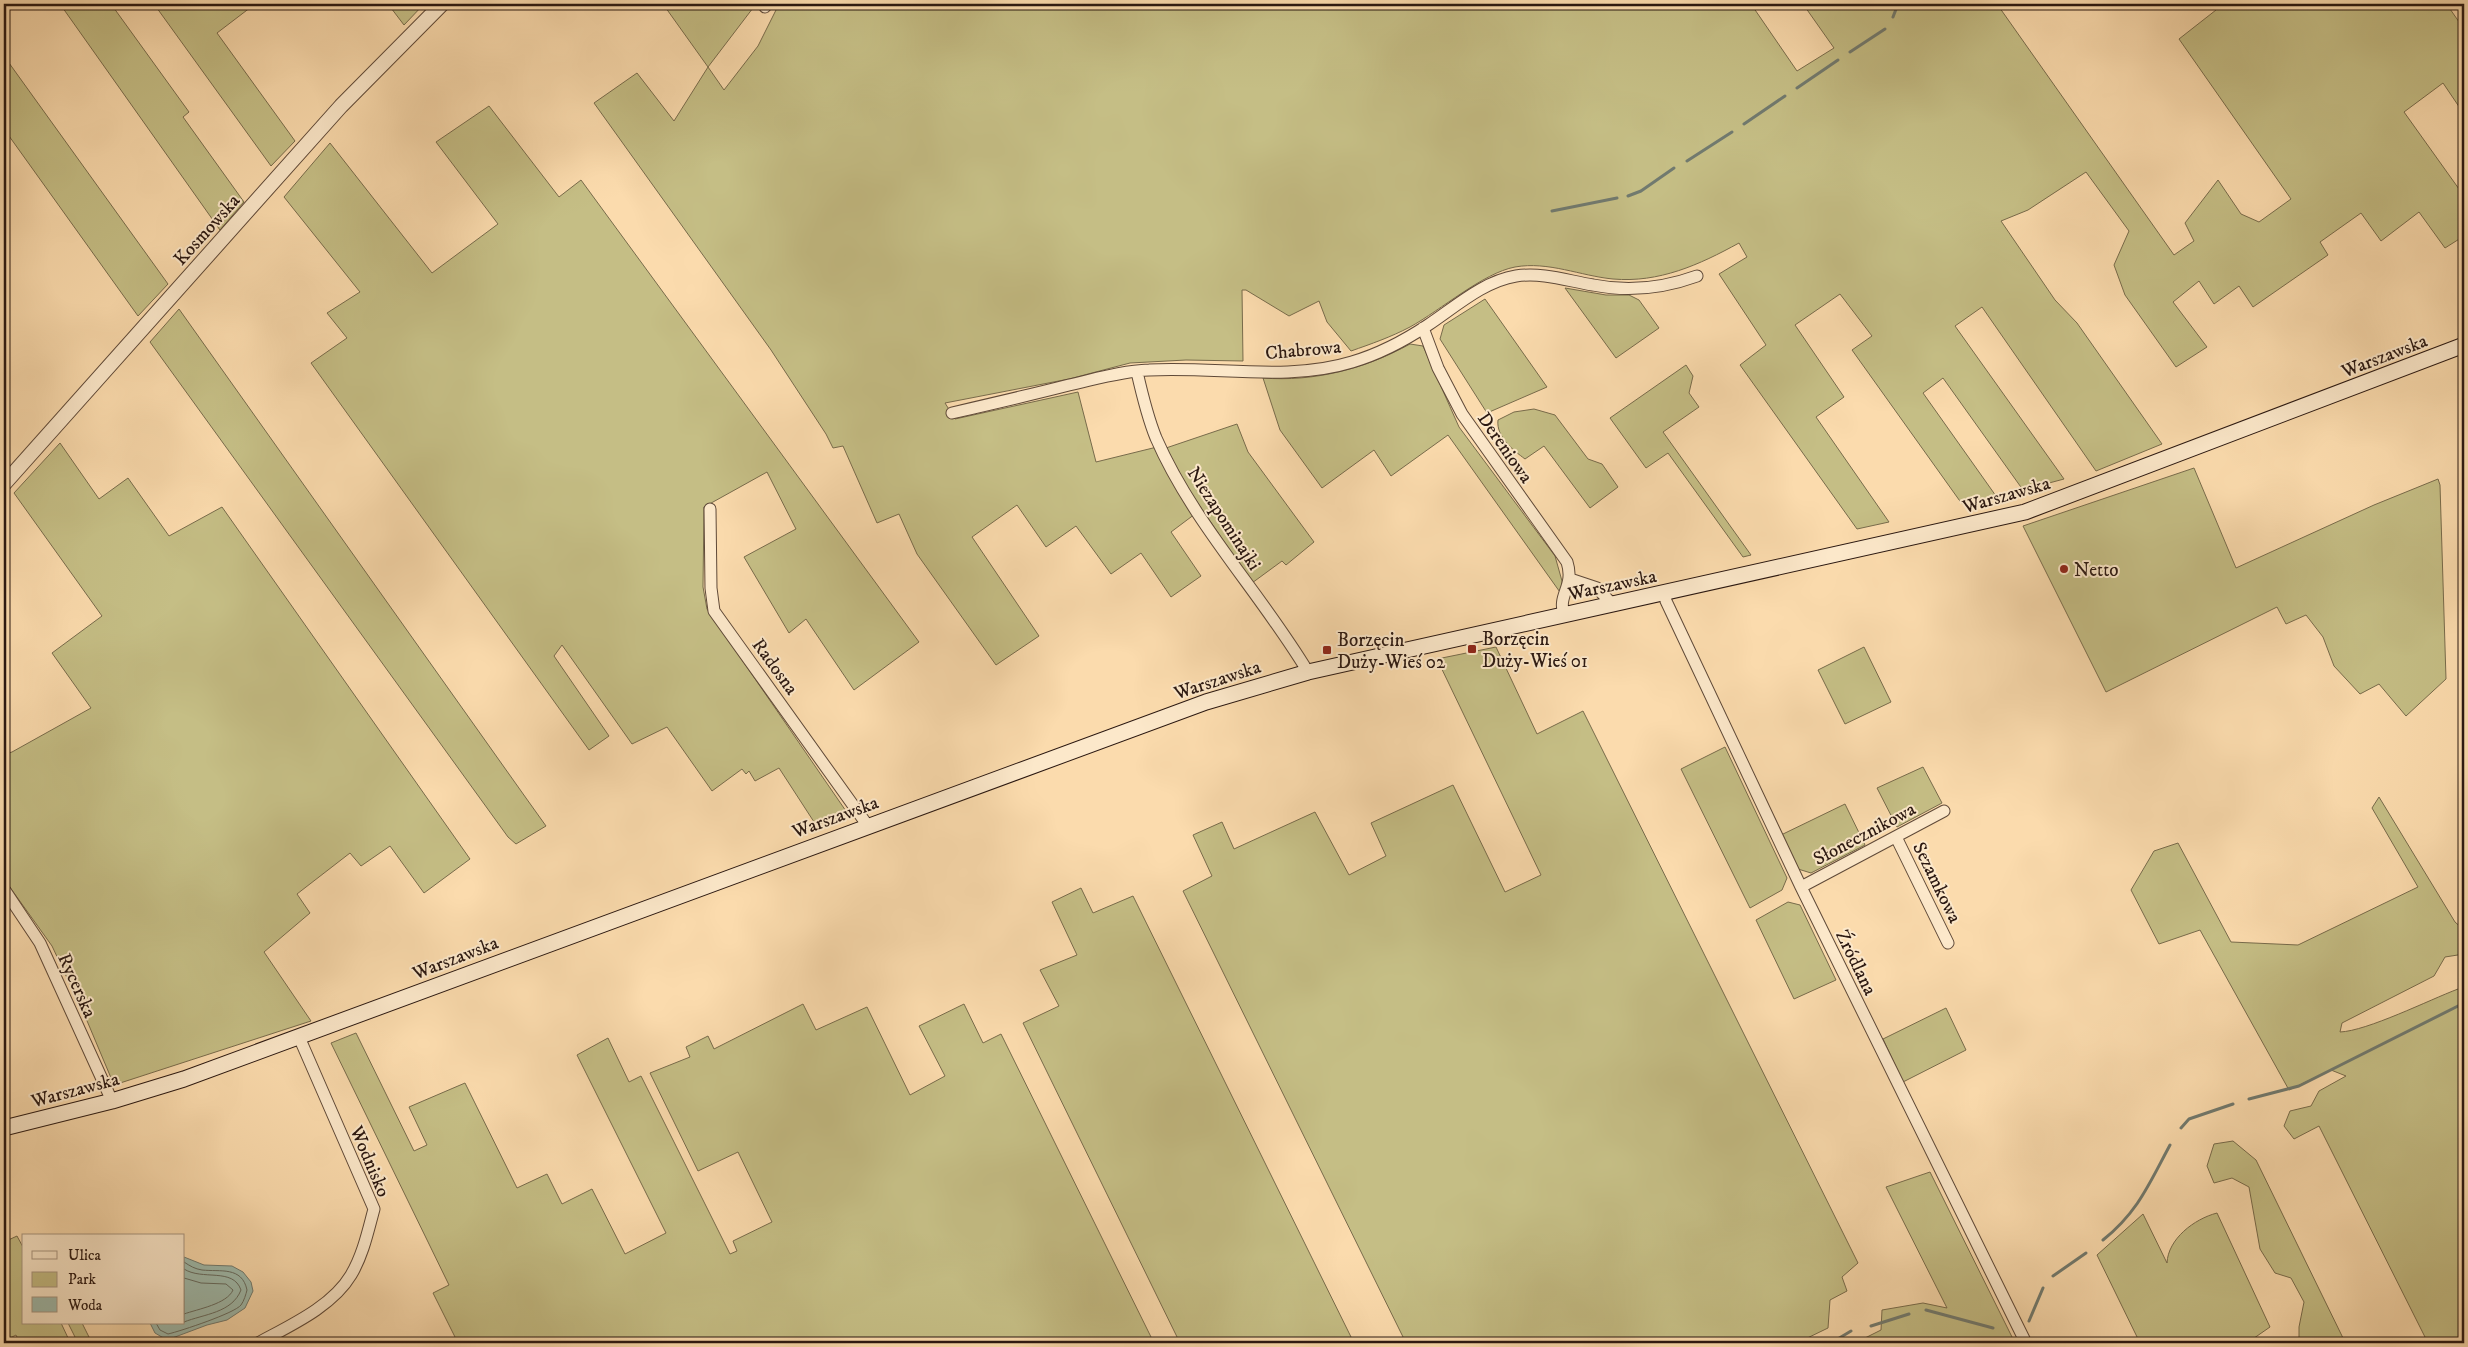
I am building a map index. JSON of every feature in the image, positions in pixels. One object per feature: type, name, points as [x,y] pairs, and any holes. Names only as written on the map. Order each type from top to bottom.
[{"type":"main road","name":"Warszawska","points":[[4,1128],[112,1101],[184,1079],[1206,702],[1308,672],[2025,512],[2075,495],[2464,345]]},
{"type":"street","name":"Kosmowska","points":[[4,484],[341,106],[442,4]]},
{"type":"street","name":"Chabrowa","points":[[952,413],[1118,373],[1148,370],[1294,371],[1321,369],[1351,363],[1387,349],[1496,282],[1515,276],[1566,278],[1595,286],[1633,289],[1651,288],[1697,276]]},
{"type":"street","name":"Dereniowa","points":[[1423,328],[1438,368],[1462,414],[1567,562],[1570,579]]},
{"type":"street","name":"Niezapominajki","points":[[1137,372],[1152,428],[1176,477],[1308,672]]},
{"type":"street","name":"Radosna","points":[[710,509],[711,588],[714,611],[868,826]]},
{"type":"street","points":[[1564,615],[1561,602],[1570,579],[1597,588],[1612,604]]},
{"type":"street","name":"Źródlana","points":[[1665,593],[1666,601],[1801,887],[2026,1343]]},
{"type":"street","name":"Słonecznikowa","points":[[1801,887],[1944,811]]},
{"type":"street","name":"Sezamkowa","points":[[1896,837],[1948,943]]},
{"type":"street","name":"Rycerska","points":[[4,889],[40,943],[112,1101]]},
{"type":"street","name":"Wodnisko","points":[[258,1343],[309,1313],[343,1286],[351,1275],[359,1257],[374,1209],[298,1038]]},
{"type":"green space","points":[[60,4],[111,4],[189,112],[183,117],[244,202],[220,230]]},
{"type":"green space","points":[[154,4],[255,4],[217,33],[295,141],[271,166]]},
{"type":"green space","points":[[388,4],[424,4],[404,25]]},
{"type":"green space","points":[[663,4],[756,4],[708,67]]},
{"type":"green space","points":[[779,4],[1751,4],[1797,71],[1834,48],[1803,4],[1997,4],[2174,255],[2194,241],[2185,223],[2218,180],[2241,214],[2259,222],[2291,199],[2179,39],[2216,10],[2212,4],[2456,4],[2450,9],[2464,29],[2464,114],[2443,83],[2404,112],[2464,196],[2464,236],[2445,248],[2419,212],[2381,241],[2361,213],[2320,242],[2328,255],[2253,307],[2239,286],[2214,304],[2199,281],[2173,302],[2207,347],[2176,367],[2125,295],[2114,265],[2129,231],[2086,172],[2028,210],[2001,221],[2055,300],[2077,323],[2162,444],[2096,471],[1982,307],[1955,326],[2064,479],[2023,490],[1943,378],[1923,393],[1996,496],[1962,504],[1852,350],[1872,336],[1840,294],[1795,325],[1844,397],[1816,417],[1889,522],[1857,529],[1740,365],[1766,345],[1719,274],[1747,257],[1739,243],[1678,271],[1630,280],[1601,277],[1552,267],[1515,267],[1476,284],[1410,327],[1351,351],[1327,322],[1319,301],[1289,316],[1246,290],[1242,290],[1243,361],[1186,360],[1130,363],[1069,379],[945,403],[955,419],[1078,392],[1096,462],[1157,447],[1195,514],[1171,532],[1201,576],[1171,597],[1141,553],[1111,574],[1076,526],[1046,547],[1017,505],[972,537],[1039,636],[996,665],[917,554],[899,514],[877,523],[843,446],[833,448],[826,434],[771,350],[594,103],[637,73],[674,121],[708,67],[724,90],[758,46]]},
{"type":"green space","points":[[4,56],[168,284],[138,316],[4,129]]},
{"type":"green space","points":[[489,106],[559,197],[581,180],[919,642],[854,690],[806,619],[789,633],[744,557],[796,529],[767,472],[704,507],[703,587],[707,609],[848,814],[816,825],[779,768],[755,781],[749,771],[746,774],[742,769],[712,791],[667,727],[632,744],[562,645],[554,656],[609,736],[589,750],[311,363],[347,338],[327,313],[360,292],[284,197],[330,143],[432,273],[498,224],[436,142]]},
{"type":"green space","points":[[1565,288],[1606,295],[1629,295],[1639,300],[1659,328],[1616,358]]},
{"type":"green space","points":[[1485,299],[1547,387],[1487,413],[1440,339],[1444,325]]},
{"type":"green space","points":[[179,309],[546,826],[516,844],[508,837],[150,342]]},
{"type":"green space","points":[[1410,344],[1423,346],[1459,427],[1555,556],[1562,581],[1562,595],[1448,435],[1391,476],[1374,450],[1322,488],[1280,430],[1263,378],[1301,378],[1339,372],[1393,353]]},
{"type":"green space","points":[[1686,365],[1693,376],[1689,393],[1699,407],[1663,432],[1751,555],[1743,557],[1668,453],[1646,468],[1610,418]]},
{"type":"green space","points":[[1534,409],[1555,415],[1588,459],[1602,464],[1618,487],[1590,508],[1544,446],[1525,459],[1511,447],[1502,437],[1498,420],[1514,412]]},
{"type":"green space","points":[[1237,424],[1248,452],[1314,542],[1286,565],[1282,561],[1252,583],[1189,490],[1166,448]]},
{"type":"green space","points":[[60,443],[99,499],[128,478],[169,536],[222,507],[470,859],[424,893],[390,846],[361,866],[350,853],[297,894],[310,913],[264,952],[311,1021],[114,1085],[85,1016],[52,946],[4,879],[4,752],[6,754],[12,752],[91,708],[52,653],[102,616],[14,493]]},
{"type":"green space","points":[[2194,468],[2236,568],[2374,505],[2438,479],[2440,485],[2446,679],[2406,716],[2379,684],[2360,694],[2334,666],[2323,637],[2306,615],[2286,624],[2277,607],[2106,692],[2023,526]]},
{"type":"green space","points":[[1496,647],[1537,734],[1583,711],[1858,1263],[1842,1277],[1847,1291],[1830,1300],[1828,1328],[1797,1343],[1406,1343],[1183,891],[1212,876],[1193,835],[1222,822],[1234,849],[1315,812],[1349,875],[1386,856],[1371,823],[1453,785],[1505,892],[1541,875],[1437,659]]},
{"type":"green space","points":[[1864,647],[1891,702],[1845,724],[1818,670]]},
{"type":"green space","points":[[1725,747],[1787,878],[1782,890],[1750,908],[1681,769]]},
{"type":"green space","points":[[1923,767],[1942,803],[1897,827],[1877,788]]},
{"type":"green space","points":[[2379,797],[2455,922],[2464,930],[2464,954],[2445,957],[2434,976],[2342,1023],[2340,1032],[2382,1021],[2458,989],[2464,983],[2464,1343],[2428,1343],[2319,1126],[2294,1139],[2284,1126],[2290,1111],[2311,1106],[2319,1091],[2346,1076],[2331,1070],[2289,1090],[2200,930],[2159,944],[2131,890],[2154,851],[2178,843],[2231,942],[2298,945],[2418,887],[2372,808]]},
{"type":"green space","points":[[1845,804],[1865,845],[1811,873],[1798,869],[1781,835]]},
{"type":"green space","points":[[1081,888],[1093,913],[1133,896],[1354,1343],[1180,1343],[1023,1023],[1059,1006],[1040,970],[1077,955],[1052,902]]},
{"type":"green space","points":[[1788,902],[1800,905],[1836,980],[1794,999],[1756,920]]},
{"type":"green space","points":[[803,1004],[816,1030],[867,1007],[910,1095],[945,1076],[919,1026],[964,1004],[983,1043],[1001,1034],[1154,1343],[458,1343],[433,1293],[449,1285],[331,1043],[356,1033],[414,1151],[427,1145],[409,1107],[465,1083],[517,1188],[547,1174],[562,1204],[592,1189],[625,1254],[666,1233],[577,1055],[608,1038],[629,1082],[641,1076],[730,1254],[737,1251],[733,1241],[772,1222],[738,1152],[698,1171],[650,1073],[690,1057],[686,1047],[708,1036],[714,1049]]},
{"type":"green space","points":[[1946,1008],[1966,1050],[1903,1082],[1883,1039]]},
{"type":"green space","points":[[2233,1141],[2256,1160],[2343,1338],[2336,1343],[2299,1343],[2299,1327],[2304,1302],[2291,1278],[2275,1273],[2260,1249],[2249,1187],[2232,1178],[2214,1183],[2207,1166],[2214,1144]]},
{"type":"green space","points":[[1930,1172],[2015,1343],[1855,1343],[1881,1330],[1882,1310],[1923,1303],[1947,1308],[1886,1187]]},
{"type":"green space","points":[[2217,1213],[2270,1327],[2247,1343],[2140,1343],[2097,1255],[2143,1214],[2167,1263],[2168,1254],[2172,1246],[2184,1231],[2200,1220]]},
{"type":"green space","points":[[17,1236],[22,1245],[22,1324],[61,1324],[69,1340],[62,1343],[20,1343],[16,1335],[4,1341],[4,1242]]},
{"type":"green space","points":[[68,1324],[82,1324],[92,1343],[78,1343]]},
{"type":"water","points":[[185,1257],[204,1265],[232,1266],[243,1272],[251,1282],[253,1291],[245,1308],[227,1320],[207,1325],[167,1340],[155,1333],[150,1324],[185,1324]]},
{"type":"waterway","points":[[1893,17],[1898,4]]},
{"type":"waterway","points":[[1850,52],[1885,29]]},
{"type":"waterway","points":[[1797,88],[1838,60]]},
{"type":"waterway","points":[[1744,124],[1785,96]]},
{"type":"waterway","points":[[1687,161],[1732,132]]},
{"type":"waterway","points":[[1628,196],[1641,191],[1674,168]]},
{"type":"waterway","points":[[1552,211],[1617,198]]},
{"type":"waterway","points":[[2249,1099],[2299,1086],[2464,1003]]},
{"type":"waterway","points":[[2181,1128],[2189,1119],[2233,1104]]},
{"type":"waterway","points":[[2103,1240],[2125,1219],[2142,1197],[2170,1145]]},
{"type":"waterway","points":[[2053,1276],[2086,1253]]},
{"type":"waterway","points":[[2029,1321],[2043,1288]]},
{"type":"waterway","points":[[1926,1310],[1993,1328]]},
{"type":"waterway","points":[[1871,1326],[1909,1314]]},
{"type":"waterway","points":[[1831,1343],[1851,1331]]},
{"type":"place","name":"Netto","points":[[2064,569]]},
{"type":"place","name":"Borzęcin Duży-Wieś 01","points":[[1472,649]]},
{"type":"place","name":"Borzęcin Duży-Wieś 02","points":[[1327,650]]}]
